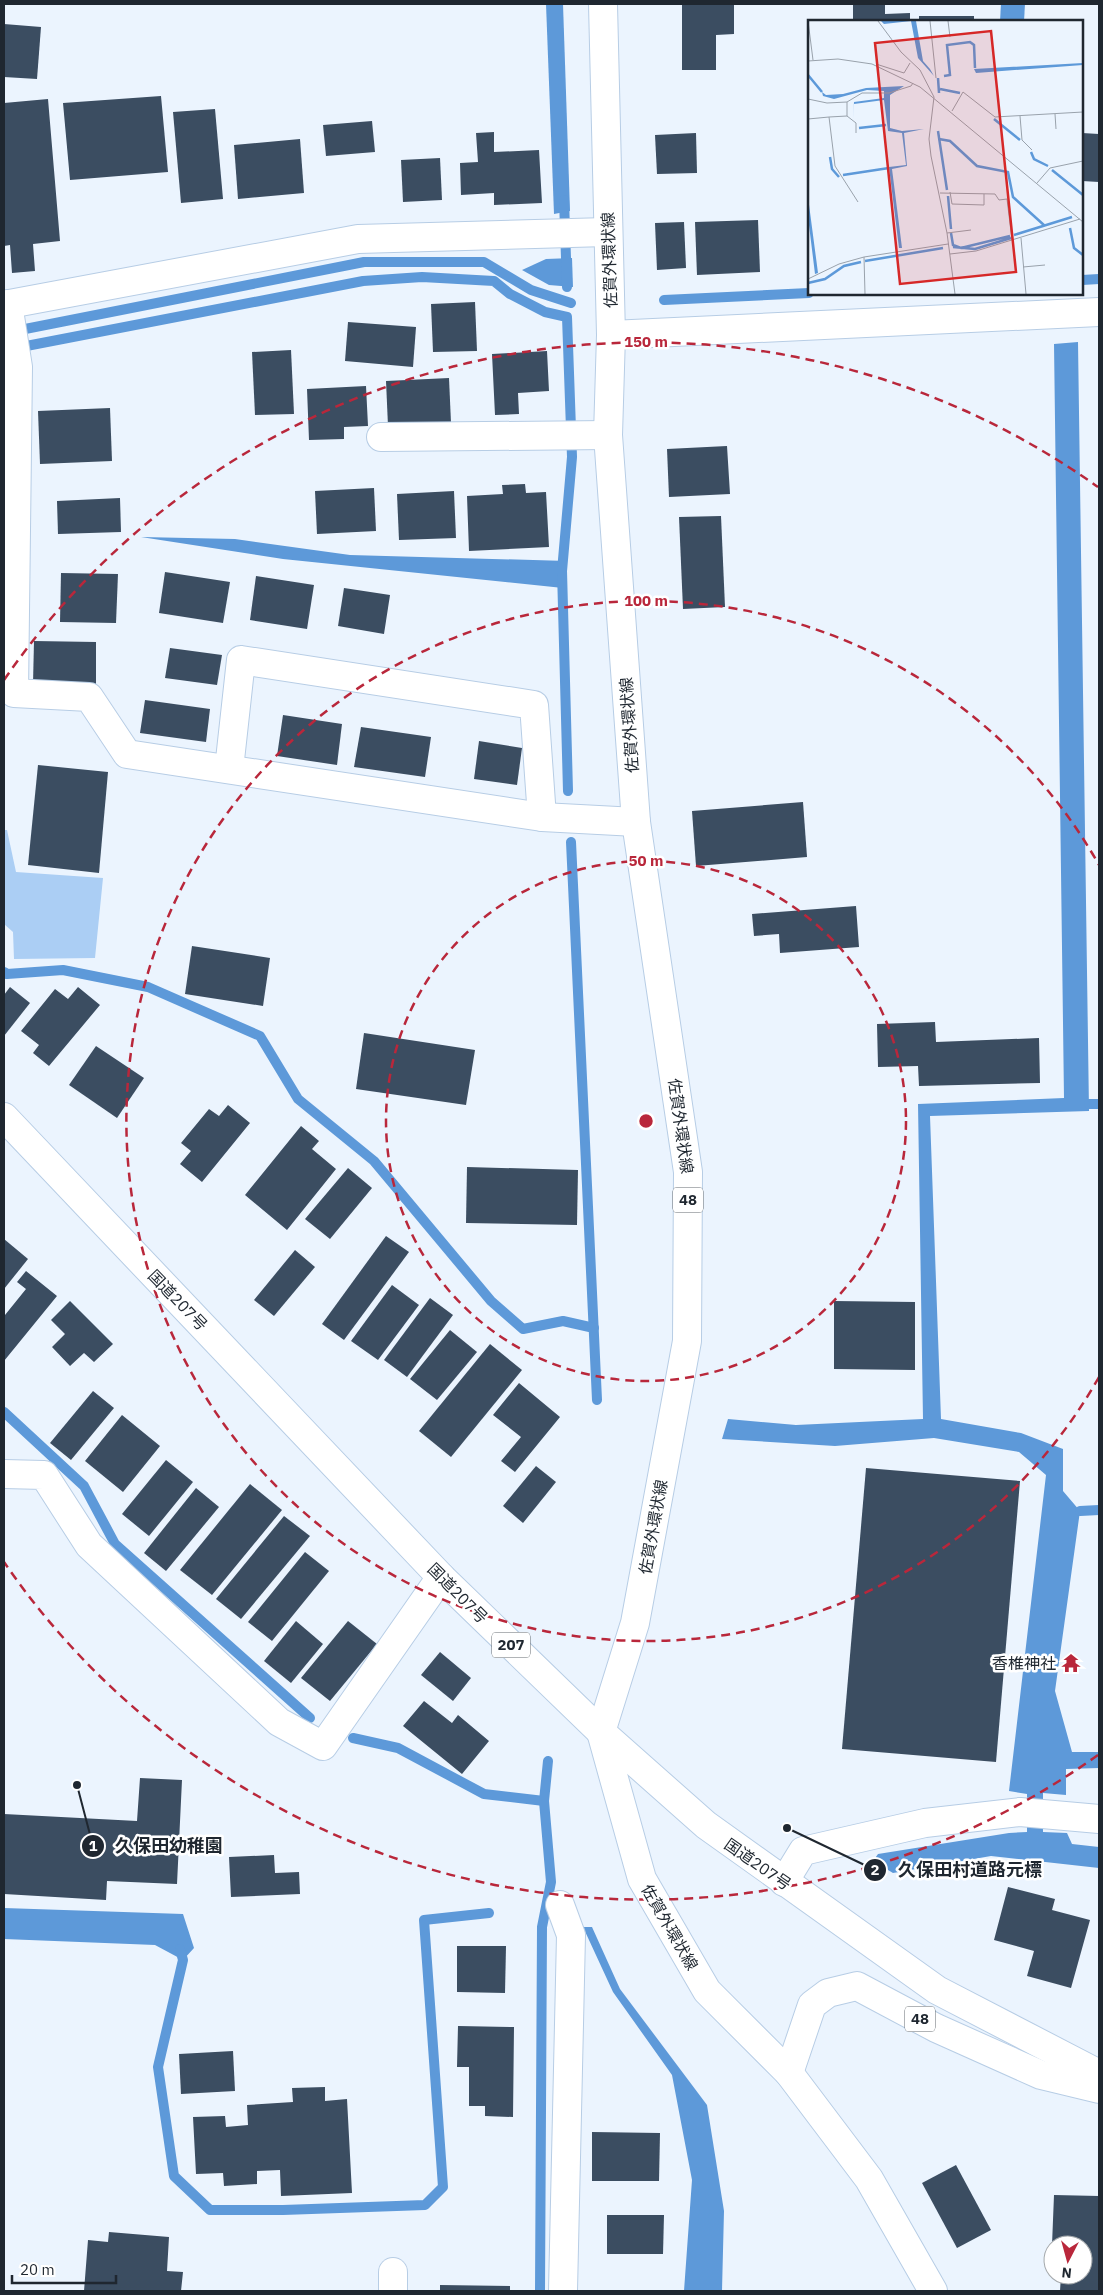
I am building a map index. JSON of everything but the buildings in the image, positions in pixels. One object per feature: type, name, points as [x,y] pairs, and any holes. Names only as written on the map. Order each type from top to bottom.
[{"type":"main road","name":"佐賀外環状線","points":[[603,4],[607,232],[611,335],[608,435],[636,822],[688,1172],[688,1341],[636,1623],[601,1732],[642,1879],[707,1991],[789,2073],[869,2178],[933,2291]]},
{"type":"main road","points":[[607,232],[358,239],[6,305],[18,367],[14,693],[88,697],[127,754],[542,816],[636,822]]},
{"type":"main road","points":[[611,335],[1099,312]]},
{"type":"main road","points":[[381,437],[608,435]]},
{"type":"main road","points":[[229,769],[241,660],[534,705],[542,816]]},
{"type":"main road","name":"国道207号","points":[[4,1117],[441,1577],[601,1732],[718,1835],[937,1990],[1099,2074]]},
{"type":"main road","points":[[4,1474],[44,1475],[88,1545],[279,1722],[323,1746],[441,1577]]},
{"type":"main road","points":[[784,1882],[803,1851],[925,1823],[1020,1812],[1099,1819]]},
{"type":"main road","points":[[560,1905],[571,1935],[563,2291]]},
{"type":"main road","name":"48","points":[[789,2073],[812,2005],[828,1993],[857,1986],[936,2028],[1041,2075],[1099,2089]]},
{"type":"shaded area","points":[[4,830],[7,830],[16,872],[103,878],[95,958],[14,959],[13,932],[4,924]]},
{"type":"water","points":[[546,4],[563,4],[570,211],[554,214]]},
{"type":"water","points":[[1001,4],[1025,4],[1024,20],[1000,20]]},
{"type":"water","points":[[572,258],[573,287],[549,285],[522,270],[546,259]]},
{"type":"water","points":[[1078,342],[1089,1111],[930,1116],[941,1419],[1021,1433],[1063,1449],[1063,1491],[1080,1511],[1055,1691],[1072,1752],[1099,1752],[1099,1768],[1066,1769],[1066,1795],[1043,1793],[1043,1832],[1067,1833],[1072,1844],[1099,1847],[1099,1868],[991,1856],[893,1873],[873,1861],[878,1854],[1009,1833],[1027,1832],[1027,1794],[1009,1791],[1046,1475],[1019,1452],[934,1438],[835,1446],[722,1439],[728,1419],[796,1425],[923,1419],[918,1104],[1064,1098],[1054,344]]},
{"type":"water","points":[[141,537],[235,539],[350,555],[567,561],[563,588],[283,559]]},
{"type":"water","points":[[4,1908],[183,1914],[194,1948],[183,1960],[155,1945],[4,1939]]},
{"type":"water","points":[[583,1927],[592,1927],[620,1989],[707,2105],[724,2211],[722,2291],[684,2291],[692,2180],[672,2075],[613,1992]]},
{"type":"waterway","points":[[564,200],[567,287]]},
{"type":"waterway","points":[[15,331],[364,262],[484,262],[531,290],[571,303]]},
{"type":"waterway","points":[[16,348],[363,281],[422,277],[494,281],[510,294],[545,312],[567,317],[572,457],[562,571],[568,791]]},
{"type":"waterway","points":[[1083,280],[1099,279]]},
{"type":"waterway","points":[[664,300],[808,293]]},
{"type":"waterway","points":[[571,842],[597,1400]]},
{"type":"waterway","points":[[4,972],[7,974],[63,970],[148,987],[260,1036],[298,1099],[374,1161],[491,1301],[523,1329],[563,1321],[594,1328]]},
{"type":"waterway","points":[[1089,1104],[1099,1104]]},
{"type":"waterway","points":[[4,1412],[84,1486],[115,1544],[310,1718]]},
{"type":"waterway","points":[[1080,1511],[1099,1510]]},
{"type":"waterway","points":[[353,1738],[398,1748],[484,1794],[544,1801]]},
{"type":"waterway","points":[[540,2291],[542,1927],[551,1882],[544,1801],[548,1761]]},
{"type":"waterway","points":[[180,1949],[183,1960],[158,2067],[174,2176],[210,2210],[283,2210],[425,2205],[443,2187],[424,1920],[489,1913]]},
{"type":"place","name":"香椎神社","points":[[1071,1663]]},
{"type":"place","name":"久保田幼稚園","points":[[77,1785]]},
{"type":"place","name":"久保田村道路元標","points":[[787,1828]]}]
